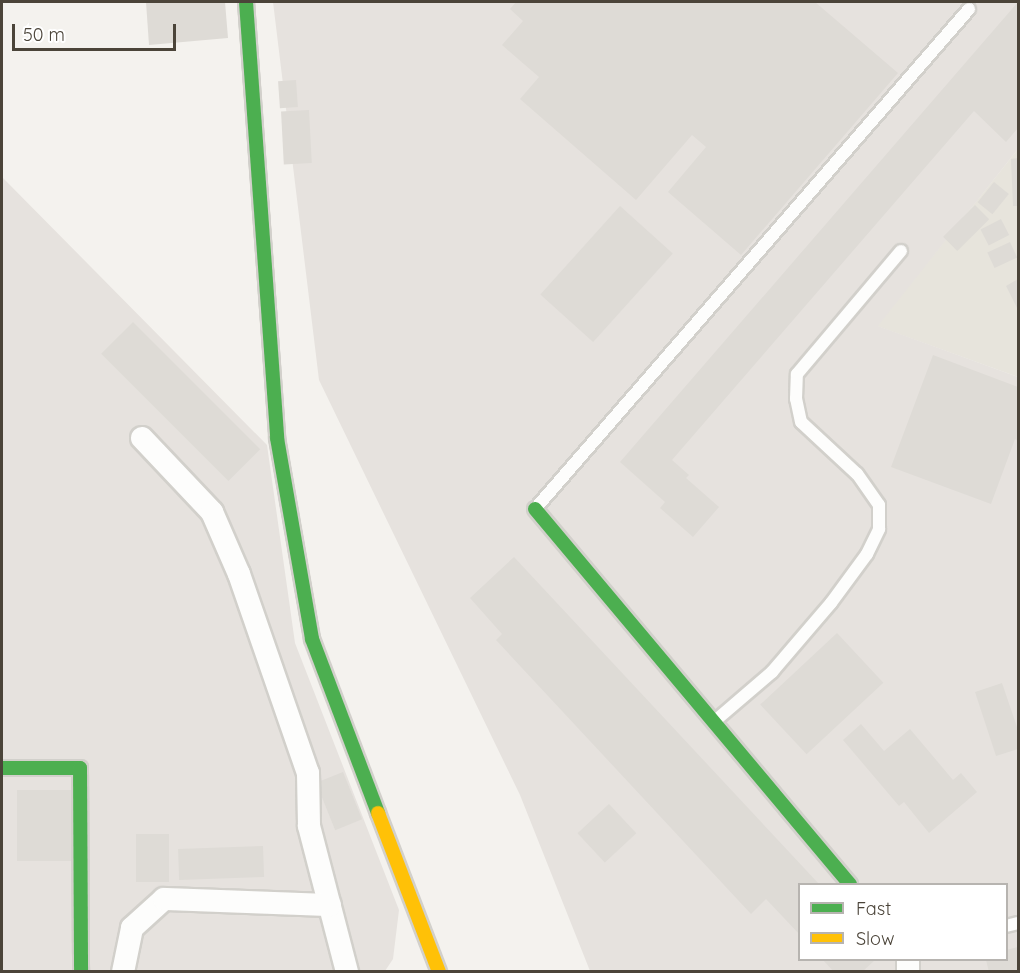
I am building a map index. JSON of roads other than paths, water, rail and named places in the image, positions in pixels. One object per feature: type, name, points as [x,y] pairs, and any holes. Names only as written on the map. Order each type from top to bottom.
[{"type":"street","points":[[246,2],[277,438],[312,639],[439,972]]},
{"type":"street","points":[[142,438],[212,512],[238,574],[308,773],[309,826],[347,972]]},
{"type":"street","points":[[535,509],[848,883]]},
{"type":"street","points":[[2,768],[80,768],[81,972]]},
{"type":"street","points":[[123,972],[132,928],[164,899],[330,905]]},
{"type":"lane","points":[[535,509],[969,9]]},
{"type":"lane","points":[[713,723],[772,672],[824,612],[867,554],[879,529],[879,505],[856,474],[801,422],[796,399],[796,374],[901,251]]}]
